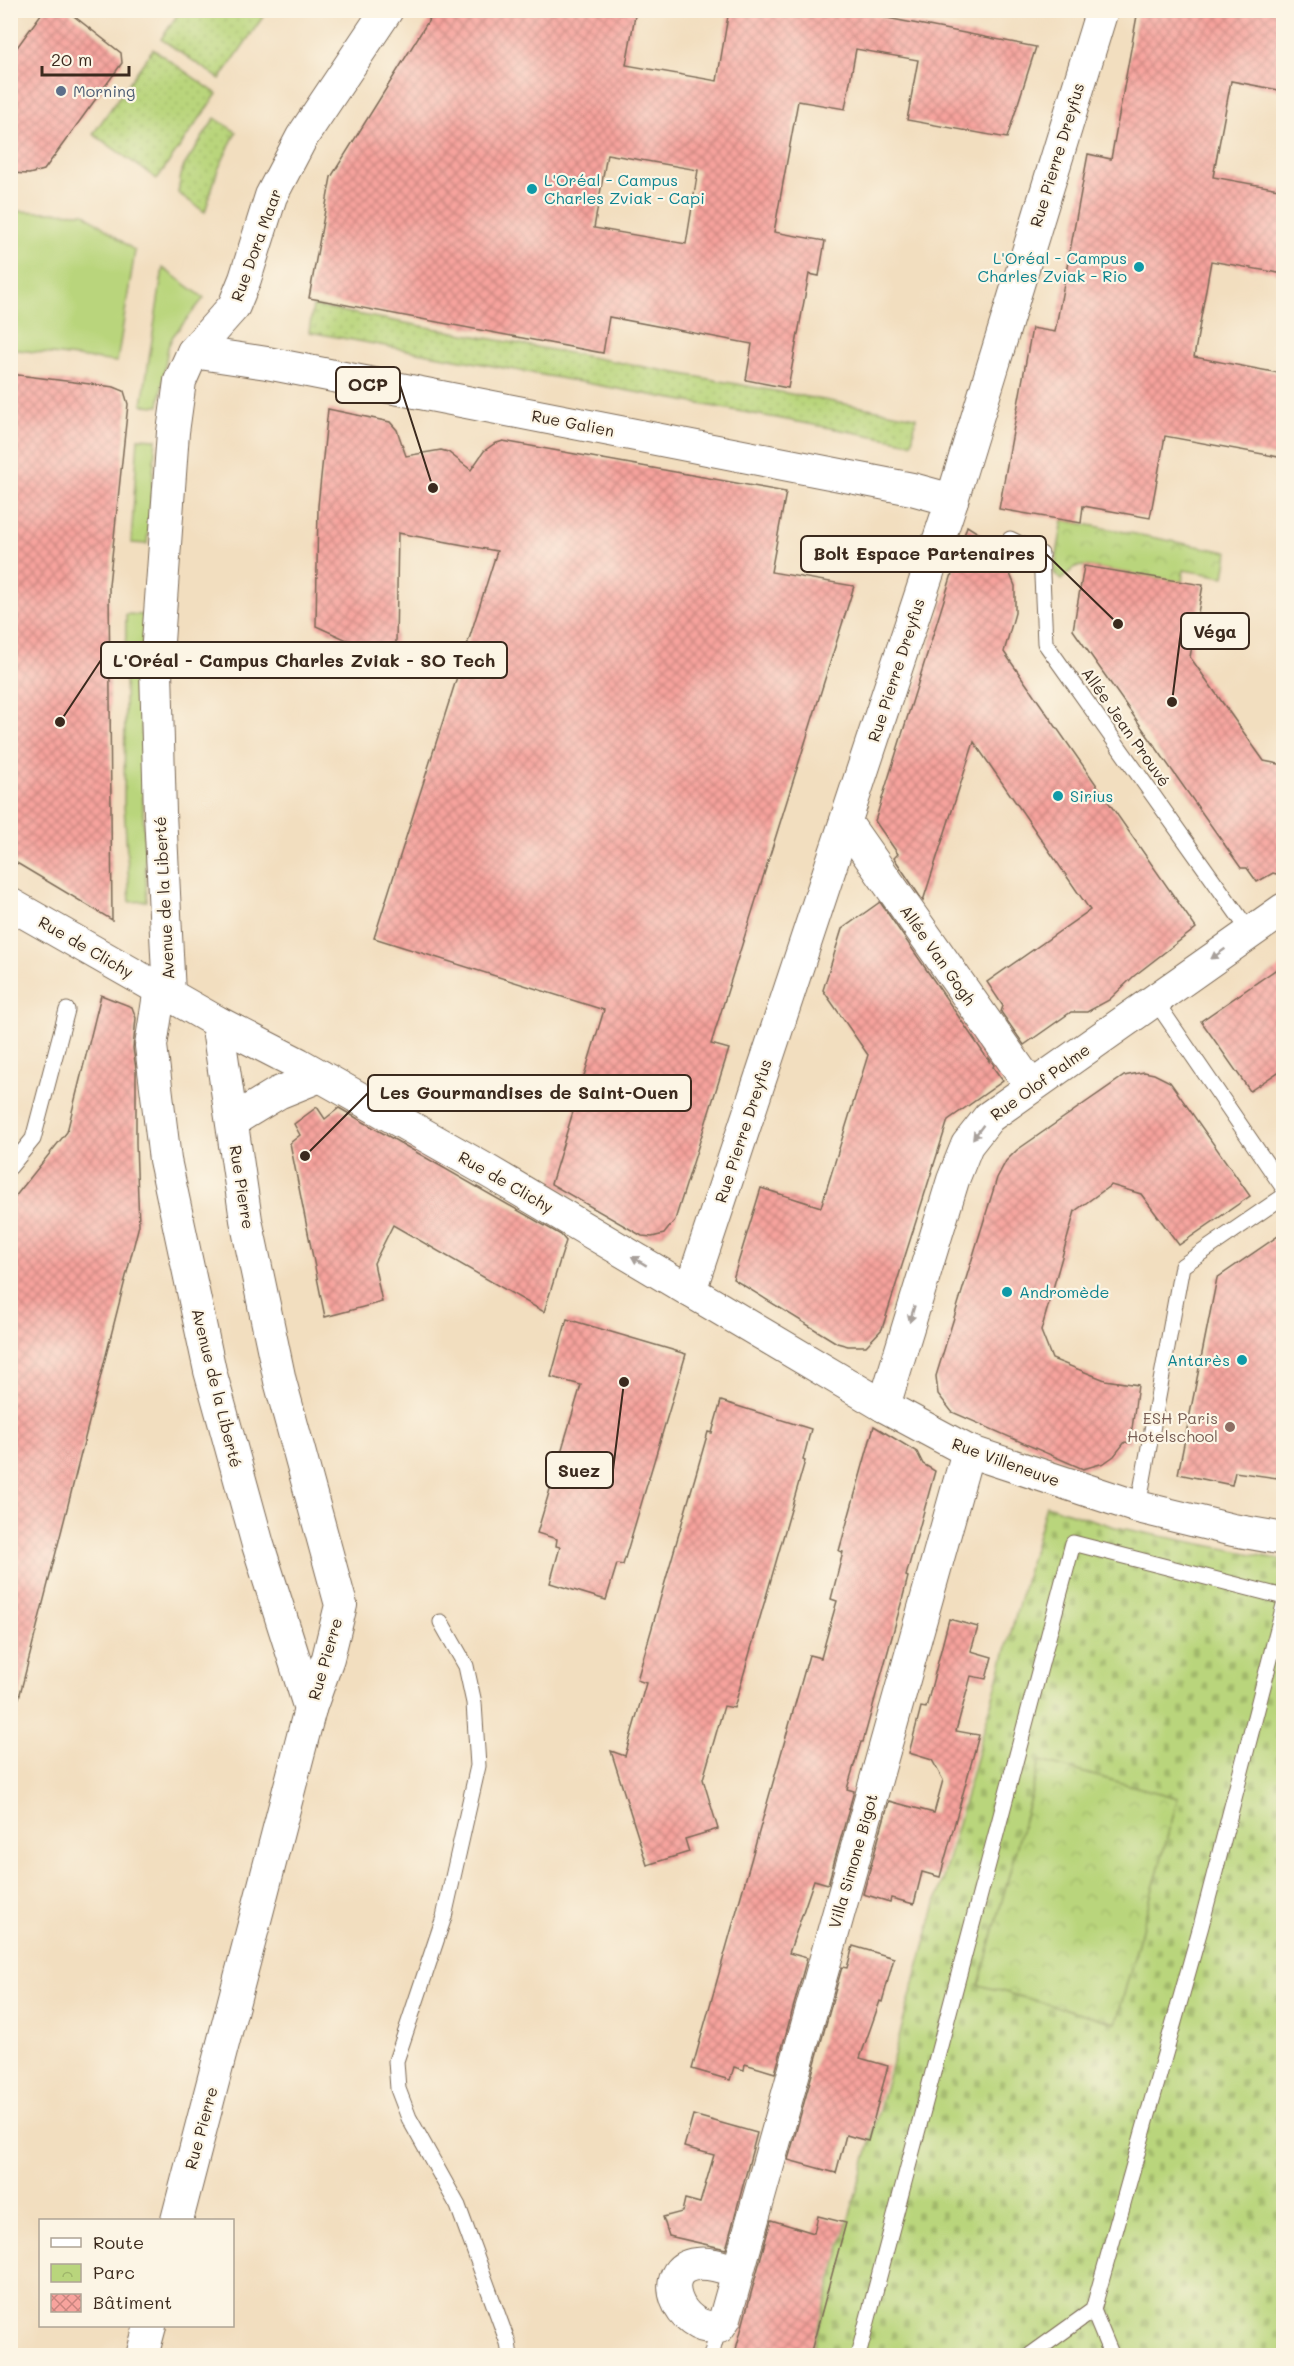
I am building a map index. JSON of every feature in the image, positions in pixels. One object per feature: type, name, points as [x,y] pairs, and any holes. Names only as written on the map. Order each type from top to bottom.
[{"type":"street","name":"Rue Dora Maar","points":[[193,352],[234,306],[245,279],[271,196],[302,136],[387,10]]},
{"type":"street","name":"Rue Pierre Dreyfus","points":[[690,1291],[952,500],[1101,10]]},
{"type":"street","name":"Rue Galien","points":[[193,352],[267,363],[912,489],[952,500]]},
{"type":"street","name":"Avenue de la Liberté","points":[[193,352],[180,381],[173,432],[156,670],[169,993],[158,1001],[151,1046],[165,1160],[210,1371],[258,1545],[310,1709]]},
{"type":"street","name":"Allée Van Gogh","points":[[846,823],[1031,1086]]},
{"type":"street","name":"Rue de Clichy","points":[[10,904],[217,1022],[320,1076],[482,1167],[690,1291]]},
{"type":"street","name":"Rue Olof Palme","points":[[884,1406],[953,1180],[967,1145],[989,1117],[1284,909]]},
{"type":"street","name":"Rue Pierre","points":[[177,2219],[310,1709],[328,1658],[341,1605],[280,1381],[246,1220],[217,1022]]},
{"type":"street","points":[[231,1121],[278,1093],[320,1076]]},
{"type":"street","name":"Rue Villeneuve","points":[[690,1291],[884,1406],[968,1451],[1138,1507],[1233,1530],[1284,1539]]},
{"type":"street","name":"Villa Simone Bigot","points":[[715,2341],[725,2318],[968,1451]]},
{"type":"street","name":"Villa Simone Bigot","points":[[715,2341],[707,2328],[697,2324],[677,2304],[674,2289],[675,2278],[685,2266],[698,2264],[738,2272]]},
{"type":"street","points":[[142,2355],[149,2327]]},
{"type":"lane","name":"Allée Jean Prouvé","points":[[1010,539],[1041,554],[1045,643],[1250,932]]},
{"type":"lane","points":[[1154,999],[1284,1189]]},
{"type":"lane","points":[[10,1167],[33,1139],[67,1010]]},
{"type":"lane","points":[[1138,1507],[1182,1266],[1284,1196]]},
{"type":"lane","points":[[858,2355],[1072,1543],[1284,1597]]},
{"type":"lane","points":[[1112,2355],[1093,2310],[1201,1926],[1284,1605]]},
{"type":"lane","points":[[441,1622],[466,1666],[474,1703],[478,1766],[444,1917],[396,2061],[399,2089],[409,2118],[458,2206],[508,2343],[510,2355]]},
{"type":"lane","points":[[1029,2355],[1093,2310]]},
{"type":"green space","points":[[180,11],[267,11],[220,79],[161,39]]},
{"type":"green space","points":[[153,49],[217,94],[157,179],[93,134]]},
{"type":"green space","points":[[215,118],[236,132],[217,172],[205,212],[178,193],[182,169]]},
{"type":"green space","points":[[11,211],[84,213],[135,251],[117,362],[11,349]]},
{"type":"green space","points":[[163,268],[204,298],[173,336],[168,347],[159,406],[142,405]]},
{"type":"green space","points":[[313,306],[916,417],[912,443],[309,332]]},
{"type":"green space","points":[[138,438],[156,439],[147,544],[131,543]]},
{"type":"green space","points":[[1063,520],[1228,552],[1224,577],[1184,570],[1182,582],[1084,566],[1075,567],[1061,580],[1054,573]]},
{"type":"green space","points":[[126,614],[143,615],[142,758],[147,901],[130,902],[124,805]]},
{"type":"green space","points":[[1046,1505],[1115,1527],[1283,1560],[1283,2355],[811,2356]]},
{"type":"green space","points":[[1040,1761],[1178,1798],[1116,2023],[979,1985]]},
{"type":"building","points":[[44,10],[66,10],[121,53],[122,63],[44,170],[29,174],[10,173],[10,57]]},
{"type":"building","name":"L'Oréal - Campus Charles Zviak - Capi","points":[[435,10],[636,10],[626,65],[717,81],[729,10],[846,10],[1036,47],[1007,138],[907,120],[918,60],[856,49],[845,109],[798,101],[774,232],[825,241],[819,276],[809,274],[788,388],[746,380],[752,344],[609,317],[603,353],[309,298],[331,177]],"holes":[[[607,154],[698,170],[686,244],[594,228]]]},
{"type":"building","name":"L'Oréal - Campus Charles Zviak - Rio","points":[[1138,10],[1284,10],[1284,91],[1231,81],[1213,177],[1284,190],[1284,274],[1211,261],[1194,357],[1284,374],[1284,458],[1165,436],[1150,518],[1083,506],[1081,523],[999,509],[1032,328],[1055,332],[1088,154],[1111,159]]},
{"type":"building","points":[[10,374],[114,387],[124,391],[128,404],[109,585],[112,920],[10,859]]},
{"type":"building","points":[[328,409],[390,422],[397,430],[406,456],[441,450],[448,452],[471,470],[484,451],[503,441],[786,492],[771,572],[854,586],[711,1044],[729,1049],[675,1220],[664,1234],[652,1237],[642,1236],[551,1184],[604,1010],[374,938],[497,551],[398,533],[396,643],[389,654],[380,655],[316,626],[318,506]]},
{"type":"building","name":"Sirius","points":[[967,526],[983,536],[995,548],[1006,564],[1015,586],[1015,613],[1004,652],[1196,928],[1134,976],[1109,1000],[1087,1012],[1071,1012],[1024,1045],[1001,1012],[1003,1006],[987,982],[1090,910],[974,742],[923,901],[894,858],[898,854],[875,821]]},
{"type":"building","points":[[1084,566],[1203,585],[1190,657],[1264,761],[1284,765],[1284,876],[1273,873],[1257,882],[1247,868],[1241,868],[1073,630]]},
{"type":"building","points":[[880,902],[1003,1081],[948,1120],[882,1329],[866,1346],[848,1346],[837,1343],[733,1279],[761,1188],[821,1207],[868,1055],[823,990],[842,929]]},
{"type":"building","points":[[1284,964],[1284,1068],[1250,1091],[1201,1021]]},
{"type":"building","points":[[101,995],[132,1007],[136,1018],[133,1048],[136,1069],[139,1225],[19,1698],[10,1697],[10,1203],[67,1132]]},
{"type":"building","name":"Andromède","points":[[1144,1072],[1170,1082],[1250,1196],[1179,1245],[1141,1194],[1111,1185],[1075,1211],[1041,1331],[1052,1359],[1105,1380],[1138,1385],[1130,1443],[1125,1442],[1114,1456],[1104,1463],[1083,1469],[952,1412],[938,1394],[936,1376],[997,1178],[1006,1161],[1017,1150],[1124,1076]]},
{"type":"building","points":[[317,1107],[325,1119],[339,1108],[561,1235],[566,1241],[544,1312],[393,1225],[374,1263],[382,1302],[325,1317],[290,1143],[300,1135],[294,1124]]},
{"type":"building","name":"Antarès","points":[[1284,1232],[1284,1436],[1277,1478],[1235,1472],[1232,1485],[1178,1474],[1217,1278]]},
{"type":"building","points":[[567,1319],[686,1354],[623,1565],[617,1564],[606,1600],[550,1583],[560,1547],[556,1546],[557,1539],[537,1533],[581,1385],[551,1377]]},
{"type":"building","points":[[721,1401],[811,1429],[803,1460],[805,1461],[734,1708],[724,1706],[703,1779],[718,1829],[685,1839],[689,1852],[647,1865],[611,1751],[625,1756],[646,1683],[637,1680],[708,1432],[712,1433]]},
{"type":"building","points":[[874,1426],[917,1452],[923,1464],[935,1471],[863,1742],[861,1742],[847,1789],[854,1791],[828,1884],[814,1880],[789,1953],[807,1958],[775,2073],[745,2064],[744,2070],[734,2067],[730,2080],[692,2069],[809,1655],[821,1658],[837,1601],[831,1599],[843,1552],[839,1551]]},
{"type":"building","points":[[949,1619],[978,1627],[971,1651],[992,1657],[986,1679],[971,1676],[956,1731],[979,1735],[940,1877],[922,1872],[914,1904],[891,1898],[890,1902],[863,1894],[889,1801],[934,1813],[943,1780],[932,1760],[909,1753],[921,1707],[926,1708]]},
{"type":"building","points":[[853,1946],[894,1958],[882,2002],[880,2001],[860,2058],[888,2066],[868,2141],[846,2135],[836,2173],[788,2160],[842,1967],[847,1968]]},
{"type":"building","points":[[693,2115],[757,2133],[726,2249],[669,2236],[663,2217],[682,2212],[685,2199],[700,2203],[714,2155],[684,2147]]},
{"type":"building","points":[[818,2216],[846,2223],[810,2355],[745,2355],[746,2352],[736,2349],[771,2220],[814,2233]]},
{"type":"place","name":"Morning","points":[[61,91]]},
{"type":"place","name":"L'Oréal - Campus Charles Zviak - Capi","points":[[532,189]]},
{"type":"place","name":"L'Oréal - Campus Charles Zviak - Rio","points":[[1139,267]]},
{"type":"place","name":"OCP","points":[[433,488]]},
{"type":"place","name":"Bolt Espace Partenaires","points":[[1118,624]]},
{"type":"place","name":"Véga","points":[[1172,702]]},
{"type":"place","name":"L'Oréal - Campus Charles Zviak - SO Tech","points":[[60,722]]},
{"type":"place","name":"Sirius","points":[[1058,796]]},
{"type":"place","name":"Les Gourmandises de Saint-Ouen","points":[[305,1156]]},
{"type":"place","name":"Andromède","points":[[1007,1292]]},
{"type":"place","name":"Antarès","points":[[1242,1360]]},
{"type":"place","name":"Suez","points":[[624,1382]]},
{"type":"place","name":"ESH Paris Hotelschool","points":[[1230,1427]]}]
